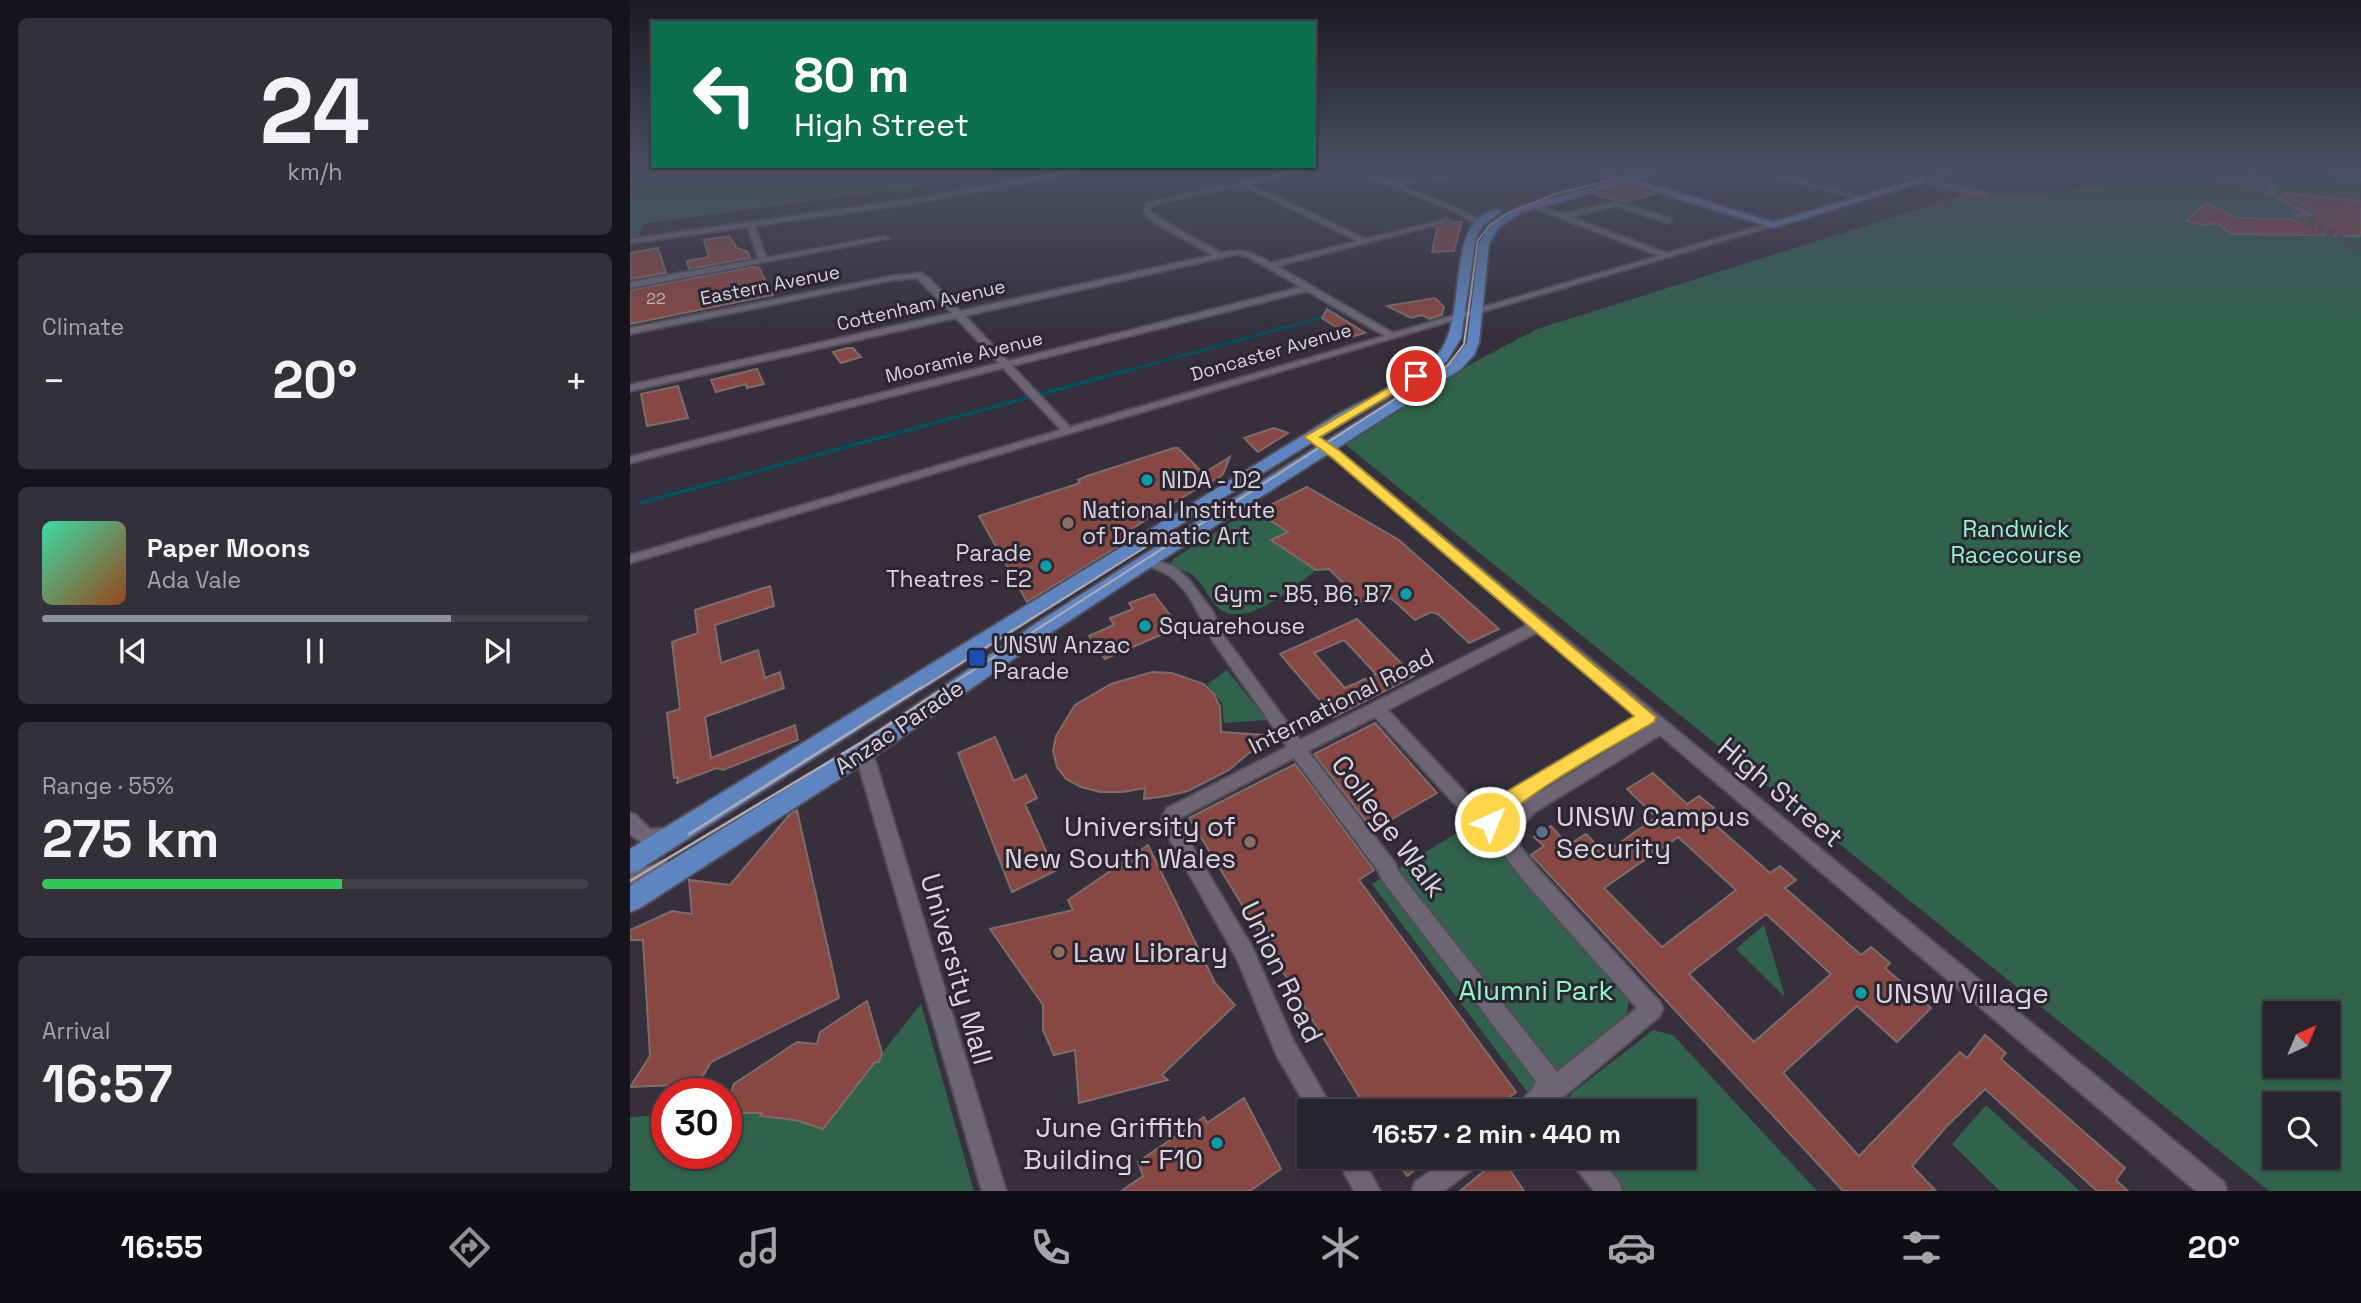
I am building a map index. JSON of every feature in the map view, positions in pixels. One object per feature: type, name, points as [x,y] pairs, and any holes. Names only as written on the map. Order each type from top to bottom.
[{"type":"main road","name":"Anzac Parade","points":[[630,900],[867,750],[1438,362],[1455,338],[1469,242],[1478,226]]},
{"type":"main road","name":"Anzac Parade","points":[[630,862],[1319,442],[1461,362],[1473,343],[1484,244],[1489,232],[1496,226]]},
{"type":"street","points":[[630,241],[740,226]]},
{"type":"street","points":[[752,226],[763,260]]},
{"type":"street","points":[[1168,226],[1220,256],[1246,253],[1392,336]]},
{"type":"street","points":[[1330,226],[1364,242]]},
{"type":"street","points":[[1269,266],[1429,226]]},
{"type":"street","points":[[1584,226],[1667,256]]},
{"type":"street","name":"Doncaster Avenue","points":[[630,559],[1771,226]]},
{"type":"street","points":[[630,285],[885,238]]},
{"type":"street","name":"Cottenham Avenue","points":[[630,388],[1220,256]]},
{"type":"street","name":"Eastern Avenue","points":[[630,331],[918,275],[926,279],[959,314]]},
{"type":"street","name":"Mooramie Avenue","points":[[630,460],[1307,288]]},
{"type":"street","points":[[959,314],[1068,431]]},
{"type":"street","name":"High Street","points":[[1319,442],[2215,1191]]},
{"type":"street","name":"College Walk","points":[[1147,561],[1173,572],[1184,582],[1216,627],[1217,637],[1388,869],[1389,874],[1548,1077],[1542,1099]]},
{"type":"street","name":"International Road","points":[[1169,822],[1173,813],[1538,626]]},
{"type":"street","points":[[1377,709],[1468,807],[1481,817],[1502,821]]},
{"type":"street","points":[[1549,1099],[1652,1009],[1532,876],[1514,853],[1502,821],[1516,796],[1654,722]]},
{"type":"street","name":"University Mall","points":[[867,763],[994,1191]]},
{"type":"street","points":[[630,820],[640,834],[647,838],[676,833]]},
{"type":"street","name":"Union Road","points":[[1169,822],[1245,954],[1285,1048],[1315,1099]]},
{"type":"street","points":[[630,876],[659,872],[723,842]]},
{"type":"street","points":[[1355,1169],[1368,1191]]},
{"type":"street","points":[[1424,1191],[1452,1169]]},
{"type":"street","points":[[1592,1169],[1609,1191]]},
{"type":"green space","points":[[630,226],[642,226],[639,236],[630,237]]},
{"type":"green space","name":"Randwick Racecourse","points":[[1866,226],[2361,226],[2361,1191],[2269,1191],[1346,445],[1469,365],[1537,329]]},
{"type":"green space","points":[[1252,509],[1288,532],[1272,541],[1316,570],[1271,602],[1244,613],[1232,614],[1217,607],[1194,576],[1171,564],[1173,559]]},
{"type":"green space","points":[[1227,670],[1267,720],[1224,723],[1222,703],[1207,684]]},
{"type":"green space","name":"Alumni Park","points":[[1472,824],[1499,839],[1629,997],[1627,1013],[1619,1022],[1528,1093],[1372,884]]},
{"type":"green space","points":[[1764,925],[1785,997],[1736,949]]},
{"type":"green space","points":[[921,1004],[974,1191],[630,1191],[630,1117],[651,1116],[651,1169],[742,1169],[742,1113],[762,1113],[761,1116],[795,1120],[823,1129],[875,1062],[879,1062],[882,1053]]},
{"type":"green space","name":"Alumni Park","points":[[1653,1030],[1673,1035],[1817,1191],[1624,1191],[1607,1169],[1696,1169],[1696,1099],[1569,1099],[1572,1093]]},
{"type":"green space","points":[[1986,1105],[2080,1191],[2000,1191],[1952,1144]]},
{"type":"building","points":[[1461,226],[1454,251],[1432,252],[1437,227]]},
{"type":"building","points":[[2220,226],[2361,226],[2361,236],[2231,234]]},
{"type":"building","points":[[729,236],[737,248],[748,252],[750,258],[689,269],[687,261],[709,257],[704,240]]},
{"type":"building","points":[[658,248],[666,273],[630,279],[630,253]]},
{"type":"building","points":[[752,267],[759,268],[773,295],[630,324],[630,290]]},
{"type":"building","points":[[1435,298],[1444,307],[1442,315],[1429,319],[1422,315],[1411,318],[1387,306]]},
{"type":"building","points":[[1327,309],[1365,333],[1351,337],[1322,318]]},
{"type":"building","points":[[853,348],[861,357],[841,363],[833,352]]},
{"type":"building","points":[[757,369],[764,384],[747,388],[746,384],[716,392],[711,380]]},
{"type":"building","points":[[678,386],[688,418],[647,426],[641,394]]},
{"type":"building","points":[[1274,428],[1288,433],[1258,452],[1244,438]]},
{"type":"building","name":"National Institute of Dramatic Art","points":[[1178,448],[1199,469],[1207,471],[1230,457],[1218,479],[1206,483],[1125,533],[1130,539],[1027,602],[979,516],[1080,483],[1078,480],[1087,476]]},
{"type":"building","points":[[1307,487],[1399,540],[1499,629],[1469,643],[1438,614],[1431,612],[1415,620],[1391,598],[1383,601],[1379,597],[1364,604],[1329,569],[1316,570],[1271,540],[1288,532],[1268,519],[1276,514],[1266,507]]},
{"type":"building","points":[[770,586],[774,606],[715,625],[721,663],[758,650],[765,678],[780,672],[784,688],[705,717],[711,758],[795,725],[798,740],[723,770],[717,768],[677,783],[678,777],[674,778],[667,713],[680,709],[672,642],[698,633],[695,610]]},
{"type":"building","name":"Squarehouse","points":[[1154,594],[1179,627],[1105,659],[1089,636],[1114,625],[1110,618],[1133,609],[1129,603]]},
{"type":"building","points":[[1357,619],[1414,676],[1334,717],[1280,654]],"holes":[[[1344,640],[1376,674],[1345,688],[1314,653]]]},
{"type":"building","points":[[1152,672],[1172,673],[1204,684],[1214,694],[1220,707],[1221,732],[1264,735],[1256,747],[1229,770],[1188,791],[1167,796],[1144,799],[1145,788],[1100,792],[1081,787],[1066,779],[1057,767],[1053,751],[1056,736],[1075,705],[1111,684]]},
{"type":"building","points":[[1375,723],[1437,793],[1373,830],[1314,754]]},
{"type":"building","points":[[995,737],[1014,781],[1026,775],[1037,798],[1025,804],[1055,871],[1012,892],[958,753]]},
{"type":"building","points":[[1295,764],[1374,870],[1359,880],[1516,1092],[1507,1099],[1361,1099],[1189,818]]},
{"type":"building","name":"UNSW Village","points":[[1653,773],[1687,804],[1699,796],[1714,808],[1704,815],[1770,873],[1780,866],[1796,880],[1785,888],[1861,955],[1871,947],[1890,963],[1885,968],[1931,1008],[1897,1042],[1857,1006],[1783,1073],[1859,1156],[1960,1052],[1967,1058],[1985,1035],[2006,1053],[2001,1059],[2125,1168],[2116,1180],[2128,1191],[2097,1191],[1985,1089],[1946,1127],[1912,1166],[1936,1191],[1843,1191],[1531,855],[1544,846],[1534,837],[1551,826],[1568,845],[1586,834],[1605,853],[1656,817],[1627,789]],"holes":[[[1678,837],[1736,890],[1662,947],[1604,888]],[[1766,914],[1831,974],[1754,1042],[1689,974]]]},
{"type":"building","points":[[797,810],[839,998],[711,1062],[702,1078],[651,1078],[651,1086],[630,1087],[650,1056],[643,940],[630,940],[630,930],[672,911],[692,914],[689,880],[730,885],[790,814]]},
{"type":"building","points":[[1148,845],[1215,983],[1235,1005],[1162,1075],[1168,1080],[1079,1103],[1075,1050],[1054,1055],[1043,1030],[1043,1005],[990,929],[1073,910],[1068,900]]},
{"type":"building","points":[[867,1001],[882,1053],[879,1062],[875,1062],[823,1129],[795,1120],[760,1116],[762,1113],[742,1113],[742,1079],[797,1042],[817,1044],[820,1032]]},
{"type":"building","name":"June Griffith Building - F10","points":[[1244,1098],[1281,1169],[1250,1191],[1121,1191],[1143,1176],[1138,1162],[1204,1117],[1207,1123]]},
{"type":"building","points":[[1403,1169],[1416,1169],[1407,1176]]},
{"type":"building","points":[[1487,1169],[1509,1169],[1524,1191],[1460,1191]]},
{"type":"waterway","points":[[1123,372],[1338,313]]},
{"type":"waterway","points":[[640,503],[1129,370]]},
{"type":"tunnel","points":[[2316,226],[2361,249]]},
{"type":"tram line","points":[[944,689],[1448,365],[1464,344],[1478,240],[1490,226]]},
{"type":"tram line","points":[[920,689],[1163,536]]},
{"type":"tram line","points":[[689,834],[922,687]]},
{"type":"tram line","points":[[630,881],[862,742],[946,687]]},
{"type":"place","name":"NIDA - D2","points":[[1147,480]]},
{"type":"place","name":"National Institute of Dramatic Art","points":[[1068,523]]},
{"type":"place","name":"Parade Theatres - E2","points":[[1046,566]]},
{"type":"place","name":"Gym - B5, B6, B7","points":[[1406,594]]},
{"type":"place","name":"Squarehouse","points":[[1145,626]]},
{"type":"place","name":"UNSW Anzac Parade","points":[[977,658]]},
{"type":"place","name":"UNSW Campus Security","points":[[1542,832]]},
{"type":"place","name":"University of New South Wales","points":[[1250,842]]},
{"type":"place","name":"Law Library","points":[[1059,952]]},
{"type":"place","name":"UNSW Village","points":[[1861,993]]},
{"type":"place","name":"June Griffith Building - F10","points":[[1217,1143]]},
{"type":"route","points":[[1416,376],[1311,437],[1336,454],[1647,717],[1516,796],[1493,814],[1490,822]]}]
